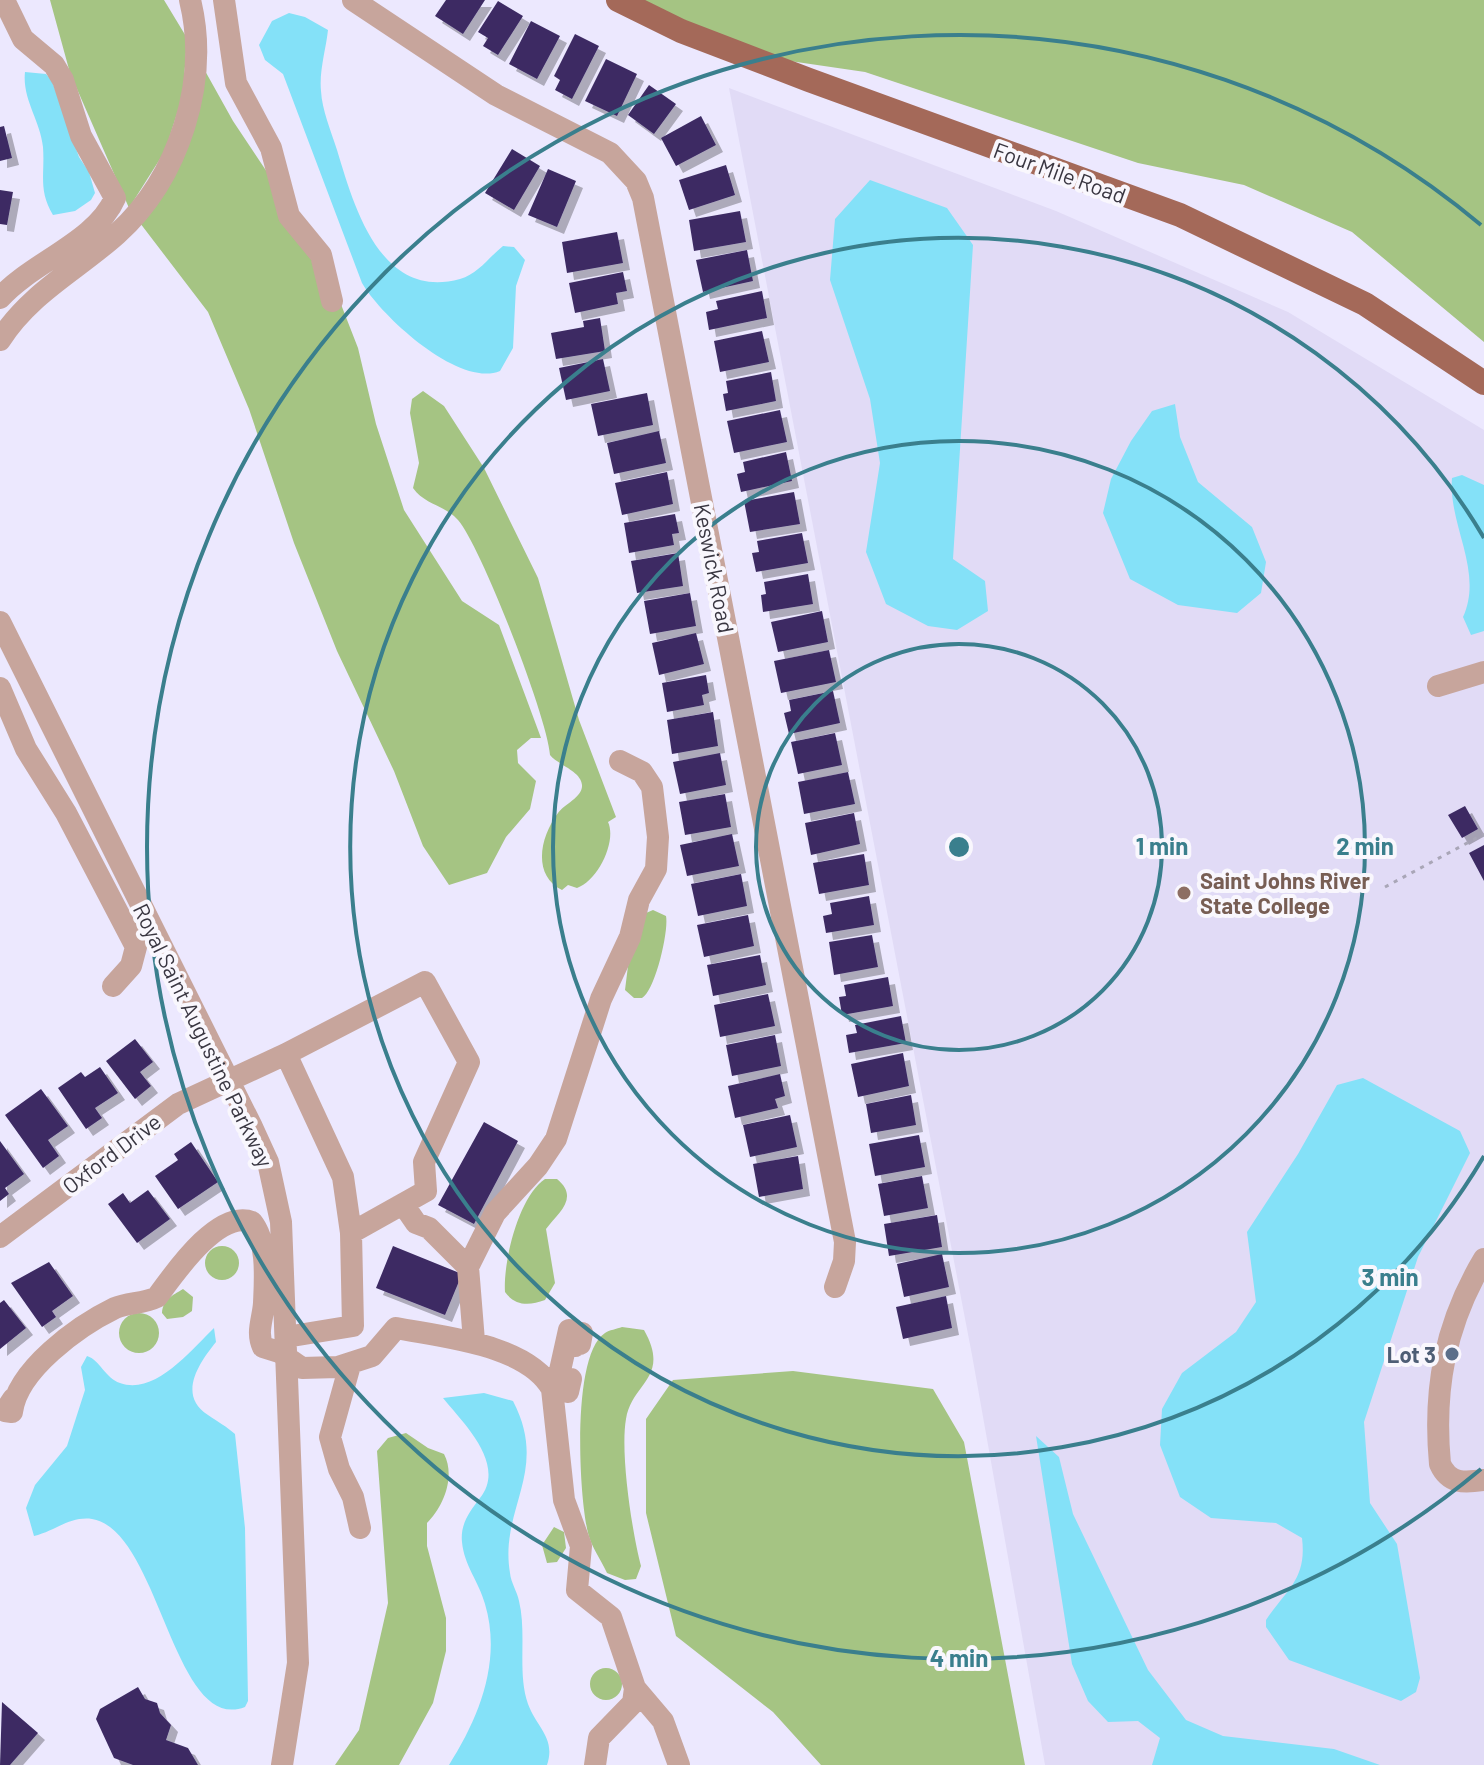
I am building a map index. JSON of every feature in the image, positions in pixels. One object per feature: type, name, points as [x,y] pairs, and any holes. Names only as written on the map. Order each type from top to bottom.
[{"type":"main road","name":"Four Mile Road","points":[[618,0],[681,31],[795,75],[1180,215],[1365,304],[1484,383]]},
{"type":"street","points":[[0,298],[33,267],[92,229],[115,198],[81,136],[63,80],[54,65],[23,39],[4,0]]},
{"type":"street","points":[[0,340],[43,290],[119,232],[158,183],[173,156],[192,97],[195,36],[190,0]]},
{"type":"street","points":[[224,0],[236,83],[271,148],[289,216],[321,255],[332,301]]},
{"type":"street","name":"Keswick Road","points":[[353,0],[496,95],[610,153],[631,173],[643,198],[845,1242],[844,1261],[835,1287]]},
{"type":"street","name":"Royal Saint Augustine Parkway","points":[[0,622],[228,1078],[268,1162],[276,1192],[281,1222],[298,1663],[282,1765]]},
{"type":"street","points":[[1438,686],[1484,672]]},
{"type":"street","points":[[0,688],[26,749],[66,813],[136,947],[131,966],[113,986]]},
{"type":"street","points":[[474,1341],[468,1267],[495,1213],[538,1166],[556,1139],[601,999],[630,937],[639,900],[656,869],[658,837],[652,787],[642,772],[620,761]]},
{"type":"street","name":"Oxford Drive","points":[[0,1237],[146,1125],[228,1078],[286,1054],[425,982],[469,1062],[424,1162],[426,1191],[403,1204]]},
{"type":"street","points":[[13,1399],[24,1378],[74,1334],[111,1310],[157,1297],[171,1275],[213,1232],[241,1219],[252,1222],[262,1246],[264,1304],[260,1341],[263,1347],[286,1347],[353,1326],[351,1233],[343,1177],[286,1054]]},
{"type":"street","points":[[351,1233],[403,1204],[416,1223],[429,1228],[468,1267]]},
{"type":"street","points":[[1484,1259],[1450,1332],[1437,1398],[1439,1450],[1444,1474],[1459,1481],[1484,1480]]},
{"type":"street","points":[[286,1347],[302,1368],[350,1365],[372,1356],[396,1328],[474,1341],[534,1369],[559,1385]]},
{"type":"street","points":[[580,1344],[582,1333],[577,1334],[575,1346],[570,1345],[573,1331],[569,1330],[559,1375],[551,1378],[559,1385],[568,1517],[581,1546],[577,1590],[605,1609],[616,1629],[635,1688],[663,1721],[679,1765]]},
{"type":"street","points":[[350,1365],[330,1437],[339,1469],[353,1497],[360,1528]]},
{"type":"street","points":[[595,1765],[599,1738],[633,1703],[635,1688]]},
{"type":"path","points":[[1385,887],[1484,834]]},
{"type":"shaded area","name":"Saint Johns River State College","points":[[729,88],[1056,211],[1288,312],[1484,430],[1484,1765],[1045,1765],[972,1355]]},
{"type":"green space","points":[[50,0],[164,0],[187,38],[183,95],[165,151],[129,208],[70,73]]},
{"type":"green space","points":[[639,0],[1484,0],[1484,342],[1352,232],[1244,185],[1138,163],[865,72],[783,60],[684,22]]},
{"type":"green space","points":[[204,69],[233,121],[321,253],[358,348],[376,424],[404,510],[462,601],[499,625],[541,738],[531,738],[517,750],[518,763],[536,781],[530,809],[506,837],[487,873],[449,885],[423,846],[394,771],[337,651],[294,543],[249,409],[208,312],[140,223]]},
{"type":"green space","points":[[423,391],[444,406],[484,468],[538,578],[579,720],[616,817],[608,822],[610,839],[604,860],[592,877],[577,888],[568,885],[562,890],[552,883],[546,875],[542,855],[552,823],[580,793],[581,780],[550,755],[526,672],[497,596],[468,536],[453,515],[423,498],[413,488],[419,463],[410,413],[412,399]]},
{"type":"green space","points":[[653,910],[666,916],[663,947],[647,993],[642,998],[634,998],[625,990],[628,966],[646,913]]},
{"type":"green space","points":[[545,1179],[557,1179],[567,1193],[565,1205],[546,1229],[555,1283],[545,1300],[523,1304],[505,1292],[507,1264],[520,1214],[536,1187]]},
{"type":"green space","points":[[222,1246],[234,1251],[239,1263],[234,1275],[222,1280],[210,1275],[205,1263],[210,1251]]},
{"type":"green space","points":[[183,1289],[193,1297],[192,1311],[183,1317],[167,1319],[162,1313],[164,1304]]},
{"type":"green space","points":[[139,1313],[153,1319],[159,1333],[153,1347],[139,1353],[125,1347],[119,1333],[125,1319]]},
{"type":"green space","points":[[622,1327],[644,1330],[653,1359],[652,1369],[635,1396],[626,1419],[628,1492],[641,1566],[636,1579],[625,1580],[607,1573],[589,1538],[580,1460],[582,1396],[587,1368],[594,1346],[605,1333]]},
{"type":"green space","points":[[793,1371],[933,1389],[964,1442],[1025,1765],[821,1765],[773,1712],[676,1636],[646,1513],[646,1419],[673,1380]]},
{"type":"green space","points":[[406,1433],[428,1448],[444,1454],[449,1472],[446,1491],[427,1523],[427,1546],[446,1618],[446,1651],[433,1703],[399,1765],[335,1765],[359,1730],[388,1603],[377,1451],[388,1438]]},
{"type":"green space","points":[[554,1527],[564,1532],[566,1548],[557,1562],[547,1563],[542,1545]]},
{"type":"green space","points":[[606,1668],[617,1673],[622,1684],[617,1695],[606,1700],[595,1695],[590,1684],[595,1673]]},
{"type":"water","points":[[289,13],[305,17],[328,30],[321,83],[325,113],[362,221],[390,263],[409,276],[432,282],[466,277],[503,246],[514,247],[525,260],[516,286],[513,348],[500,371],[483,373],[464,369],[443,359],[403,330],[362,283],[283,74],[265,60],[259,45],[272,21]]},
{"type":"water","points":[[25,72],[46,74],[52,81],[79,157],[89,172],[95,193],[91,200],[75,211],[53,215],[48,206],[44,190],[43,147],[26,91]]},
{"type":"water","points":[[870,180],[947,208],[973,245],[953,559],[985,581],[988,611],[957,630],[928,626],[886,604],[866,552],[880,463],[870,399],[830,280],[835,219]]},
{"type":"water","points":[[1175,404],[1180,437],[1198,482],[1252,527],[1266,562],[1261,593],[1237,613],[1178,605],[1130,579],[1103,513],[1111,479],[1131,441],[1152,411]]},
{"type":"water","points":[[1462,475],[1484,485],[1484,631],[1471,635],[1463,617],[1470,582],[1468,565],[1452,496],[1452,478]]},
{"type":"water","points":[[1363,1078],[1460,1131],[1470,1153],[1418,1257],[1364,1422],[1370,1503],[1397,1544],[1420,1678],[1416,1692],[1401,1701],[1289,1660],[1266,1627],[1266,1620],[1298,1574],[1303,1552],[1302,1538],[1276,1523],[1211,1518],[1180,1497],[1160,1445],[1162,1409],[1182,1373],[1236,1332],[1256,1302],[1247,1232],[1298,1154],[1337,1085]]},
{"type":"water","points":[[214,1328],[216,1342],[203,1359],[192,1389],[199,1407],[235,1434],[245,1528],[248,1701],[245,1707],[221,1707],[200,1691],[183,1663],[134,1557],[115,1531],[92,1519],[84,1519],[34,1536],[26,1508],[35,1485],[67,1446],[85,1390],[81,1367],[87,1356],[120,1383],[146,1383],[172,1368]]},
{"type":"water","points":[[484,1393],[513,1401],[523,1426],[527,1449],[508,1550],[510,1573],[521,1614],[525,1692],[547,1740],[547,1765],[449,1765],[478,1708],[485,1688],[491,1647],[485,1604],[463,1550],[462,1535],[466,1518],[487,1485],[488,1472],[479,1445],[443,1398]]},
{"type":"water","points":[[1036,1436],[1059,1457],[1073,1514],[1148,1670],[1186,1720],[1223,1736],[1334,1749],[1380,1765],[1152,1765],[1160,1738],[1138,1721],[1108,1722],[1088,1701],[1072,1664]]},
{"type":"building","points":[[446,0],[485,0],[463,34],[435,16]]},
{"type":"building","points":[[498,1],[523,16],[498,55],[483,46],[488,38],[478,32]]},
{"type":"building","points":[[531,21],[560,36],[537,79],[509,64]]},
{"type":"building","points":[[575,34],[599,46],[572,99],[555,90],[560,80],[554,76]]},
{"type":"building","points":[[606,59],[637,74],[617,116],[585,101]]},
{"type":"building","points":[[649,85],[676,104],[654,134],[628,115]]},
{"type":"building","points":[[701,116],[716,145],[676,166],[661,138]]},
{"type":"building","points":[[4,126],[12,158],[0,161],[0,127]]},
{"type":"building","points":[[512,149],[540,166],[514,210],[485,193]]},
{"type":"building","points":[[726,165],[735,195],[689,210],[679,180]]},
{"type":"building","points":[[548,169],[576,181],[557,227],[528,215]]},
{"type":"building","points":[[0,190],[13,192],[7,225],[0,224]]},
{"type":"building","points":[[740,211],[746,242],[694,251],[689,220]]},
{"type":"building","points":[[617,232],[623,263],[567,273],[562,242]]},
{"type":"building","points":[[747,250],[753,281],[703,292],[696,260]]},
{"type":"building","points":[[623,272],[627,291],[616,293],[618,304],[575,313],[569,283]]},
{"type":"building","points":[[762,291],[767,318],[709,330],[706,312],[718,309],[716,301]]},
{"type":"building","points":[[600,318],[605,351],[556,359],[551,333],[584,327],[583,321]]},
{"type":"building","points":[[762,331],[769,362],[720,372],[714,341]]},
{"type":"building","points":[[603,359],[610,391],[566,400],[559,368]]},
{"type":"building","points":[[771,372],[776,401],[726,411],[723,394],[728,393],[726,381]]},
{"type":"building","points":[[647,393],[653,425],[598,436],[591,404]]},
{"type":"building","points":[[780,410],[787,442],[734,453],[727,421]]},
{"type":"building","points":[[659,431],[666,463],[614,474],[607,443]]},
{"type":"building","points":[[786,452],[792,481],[741,492],[737,474],[745,472],[743,462]]},
{"type":"building","points":[[667,472],[673,504],[622,515],[615,483]]},
{"type":"building","points":[[794,492],[800,524],[750,532],[744,501]]},
{"type":"building","points":[[675,514],[679,533],[672,534],[674,545],[629,553],[624,523]]},
{"type":"building","points":[[802,533],[808,563],[756,572],[752,553],[759,552],[757,541]]},
{"type":"building","points":[[678,553],[683,586],[637,593],[631,561]]},
{"type":"building","points":[[808,574],[813,604],[763,612],[761,595],[766,594],[764,582]]},
{"type":"building","points":[[690,593],[696,626],[650,634],[644,601]]},
{"type":"building","points":[[822,611],[828,642],[778,652],[771,622]]},
{"type":"building","points":[[696,633],[704,664],[659,675],[652,643]]},
{"type":"building","points":[[829,650],[836,682],[781,693],[774,661]]},
{"type":"building","points":[[706,675],[709,693],[702,695],[704,705],[667,712],[662,683]]},
{"type":"building","points":[[833,691],[840,723],[789,734],[784,713],[791,711],[789,700]]},
{"type":"building","points":[[713,712],[718,746],[672,754],[667,720]]},
{"type":"building","points":[[835,733],[842,765],[798,774],[791,742]]},
{"type":"building","points":[[720,753],[726,785],[680,794],[673,762]]},
{"type":"building","points":[[848,772],[855,804],[804,814],[798,782]]},
{"type":"building","points":[[725,794],[731,827],[685,835],[679,802]]},
{"type":"building","points":[[1465,806],[1478,829],[1462,838],[1448,815]]},
{"type":"building","points":[[854,813],[860,844],[811,855],[805,823]]},
{"type":"building","points":[[732,834],[739,866],[687,876],[680,845]]},
{"type":"building","points":[[1484,845],[1484,881],[1469,853]]},
{"type":"building","points":[[864,854],[869,885],[819,894],[813,863]]},
{"type":"building","points":[[741,874],[747,906],[698,916],[691,884]]},
{"type":"building","points":[[869,896],[874,925],[826,933],[823,916],[832,914],[830,903]]},
{"type":"building","points":[[748,915],[754,946],[704,957],[697,925]]},
{"type":"building","points":[[872,935],[878,967],[834,975],[829,942]]},
{"type":"building","points":[[760,955],[766,985],[713,996],[707,965]]},
{"type":"building","points":[[888,977],[893,1006],[842,1015],[839,997],[846,996],[844,985]]},
{"type":"building","points":[[768,994],[775,1026],[720,1037],[714,1005]]},
{"type":"building","points":[[901,1016],[906,1043],[849,1053],[846,1035],[857,1033],[855,1025]]},
{"type":"building","points":[[775,1035],[781,1066],[732,1076],[726,1045]]},
{"type":"building","points":[[135,1039],[153,1062],[140,1072],[151,1086],[135,1099],[106,1061]]},
{"type":"building","points":[[903,1053],[909,1086],[858,1097],[851,1064]]},
{"type":"building","points":[[100,1067],[118,1093],[95,1108],[102,1118],[86,1129],[58,1088],[81,1072],[85,1077]]},
{"type":"building","points":[[780,1074],[785,1096],[775,1099],[778,1108],[735,1118],[728,1086]]},
{"type":"building","points":[[41,1089],[68,1126],[48,1140],[59,1156],[43,1168],[5,1115]]},
{"type":"building","points":[[911,1095],[916,1125],[871,1133],[866,1104]]},
{"type":"building","points":[[790,1115],[797,1147],[750,1157],[743,1125]]},
{"type":"building","points":[[484,1122],[518,1141],[474,1224],[438,1205]]},
{"type":"building","points":[[919,1135],[925,1167],[875,1176],[869,1144]]},
{"type":"building","points":[[0,1141],[24,1174],[5,1188],[9,1194],[0,1201]]},
{"type":"building","points":[[191,1142],[218,1182],[178,1209],[155,1176],[178,1160],[174,1154]]},
{"type":"building","points":[[798,1156],[803,1189],[759,1197],[753,1164]]},
{"type":"building","points":[[922,1176],[928,1208],[884,1216],[878,1184]]},
{"type":"building","points":[[148,1190],[170,1219],[137,1243],[108,1204],[123,1193],[130,1203]]},
{"type":"building","points":[[937,1215],[942,1247],[889,1256],[884,1224]]},
{"type":"building","points":[[393,1246],[462,1274],[445,1315],[376,1288]]},
{"type":"building","points":[[942,1254],[949,1287],[904,1297],[897,1264]]},
{"type":"building","points":[[49,1262],[73,1296],[52,1311],[56,1317],[42,1327],[11,1283]]},
{"type":"building","points":[[946,1296],[952,1328],[903,1339],[896,1307]]},
{"type":"building","points":[[4,1300],[26,1328],[0,1349],[0,1303]]},
{"type":"building","points":[[138,1687],[145,1699],[157,1703],[160,1713],[171,1725],[166,1740],[188,1748],[198,1765],[133,1765],[114,1758],[96,1719],[100,1709]]},
{"type":"building","points":[[2,1702],[38,1733],[10,1765],[0,1765]]},
{"type":"place","name":"Saint Johns River State College","points":[[1184,893]]},
{"type":"place","name":"Lot 3","points":[[1452,1354]]}]
